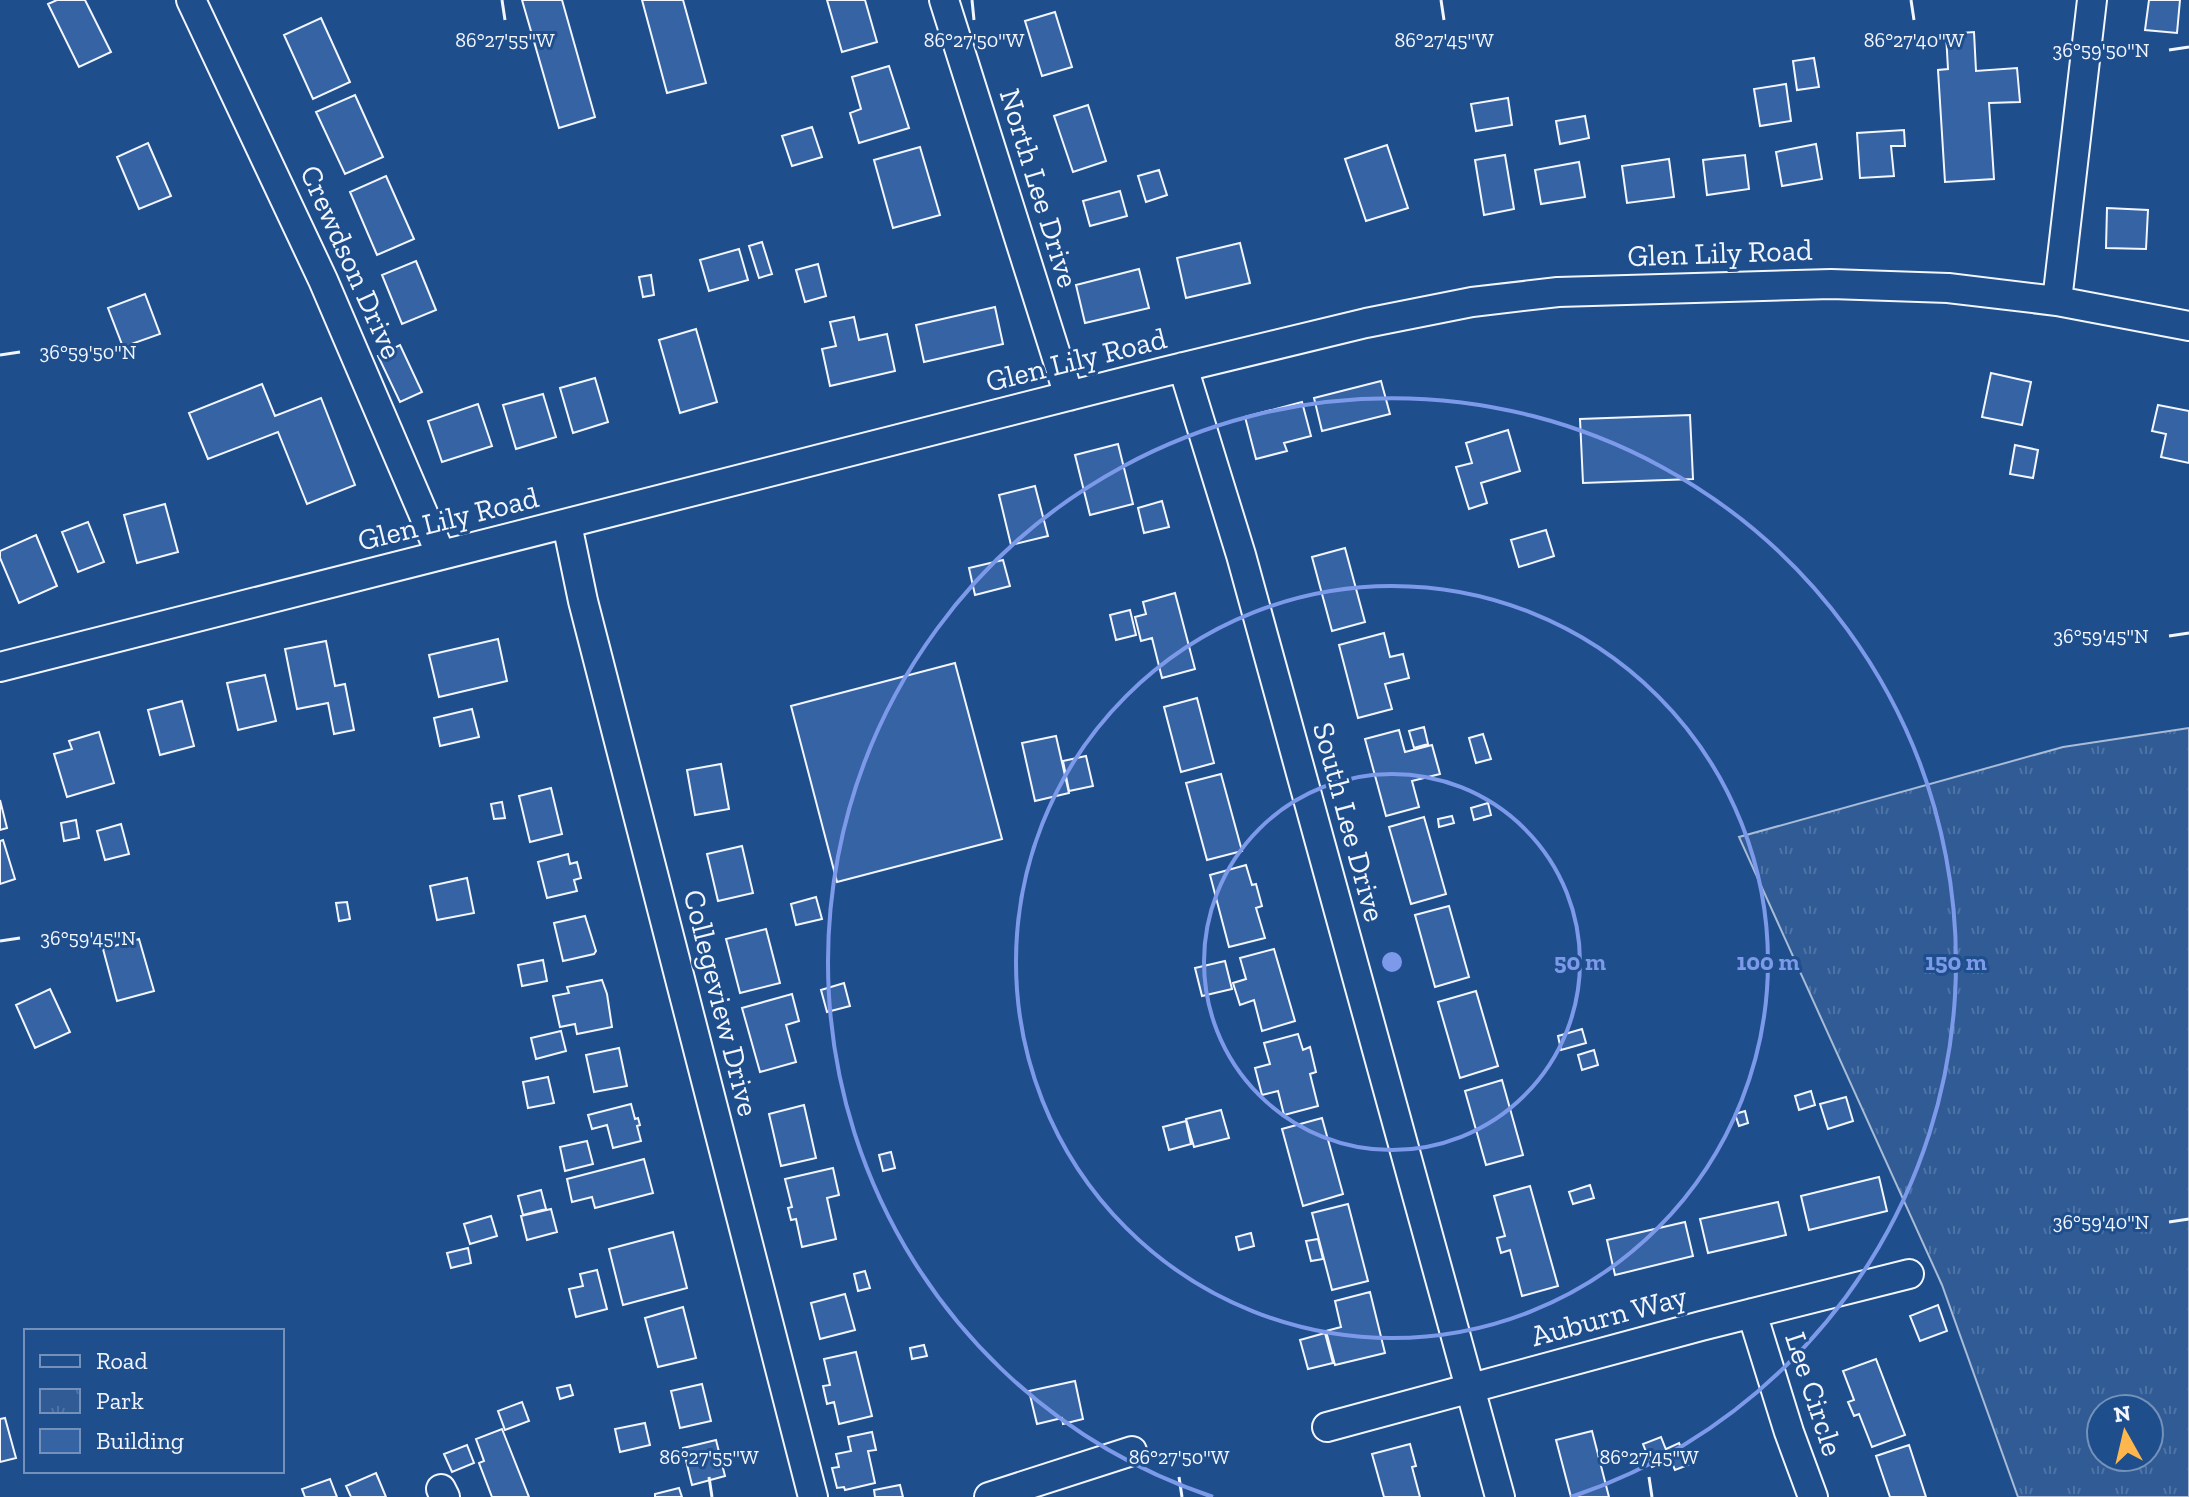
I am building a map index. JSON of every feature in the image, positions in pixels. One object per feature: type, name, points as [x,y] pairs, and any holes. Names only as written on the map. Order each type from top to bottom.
[{"type":"street","name":"Crewdson Drive","points":[[191,0],[317,266],[441,555]]},
{"type":"street","name":"North Lee Drive","points":[[944,0],[1069,396]]},
{"type":"street","points":[[2057,301],[2092,0]]},
{"type":"street","name":"Glen Lily Road","points":[[0,667],[1183,367],[1463,303],[1558,292],[1857,284],[1948,288],[2057,301],[2189,326]]},
{"type":"street","name":"South Lee Drive","points":[[1183,367],[1241,555],[1431,1238],[1469,1388]]},
{"type":"street","name":"Collegeview Drive","points":[[567,524],[583,601],[813,1497]]},
{"type":"street","name":"Auburn Way","points":[[1327,1427],[1909,1274]]},
{"type":"street","name":"Lee Circle","points":[[1752,1313],[1813,1497]]},
{"type":"street","points":[[1469,1388],[1500,1497]]},
{"type":"street","points":[[989,1497],[1132,1451]]},
{"type":"green space","points":[[2189,728],[2189,1497],[2018,1497],[1942,1285],[1739,837],[2063,747]]},
{"type":"building","points":[[57,0],[85,0],[111,52],[79,67],[48,4]]},
{"type":"building","points":[[522,0],[562,0],[595,117],[559,128]]},
{"type":"building","points":[[642,0],[683,0],[706,83],[667,93]]},
{"type":"building","points":[[827,0],[865,0],[877,42],[842,52]]},
{"type":"building","points":[[2149,0],[2180,0],[2177,33],[2145,30]]},
{"type":"building","points":[[1055,12],[1072,67],[1042,76],[1025,21]]},
{"type":"building","points":[[321,18],[350,82],[313,99],[284,35]]},
{"type":"building","points":[[1974,32],[1976,71],[2017,68],[2020,102],[1989,103],[1994,179],[1945,182],[1938,70],[1948,69],[1946,34]]},
{"type":"building","points":[[1814,58],[1819,87],[1797,90],[1793,61]]},
{"type":"building","points":[[889,66],[909,128],[859,143],[850,113],[861,109],[852,77]]},
{"type":"building","points":[[1786,84],[1791,121],[1760,126],[1754,89]]},
{"type":"building","points":[[355,95],[383,157],[345,174],[316,112]]},
{"type":"building","points":[[1508,98],[1512,125],[1476,131],[1471,104]]},
{"type":"building","points":[[1088,105],[1106,161],[1073,172],[1054,116]]},
{"type":"building","points":[[1585,116],[1589,138],[1560,144],[1556,121]]},
{"type":"building","points":[[812,127],[822,157],[792,166],[782,136]]},
{"type":"building","points":[[1904,130],[1905,146],[1891,146],[1894,176],[1860,178],[1857,133]]},
{"type":"building","points":[[148,143],[171,196],[139,209],[117,157]]},
{"type":"building","points":[[1816,144],[1822,179],[1782,186],[1776,152]]},
{"type":"building","points":[[1387,145],[1408,208],[1366,221],[1345,159]]},
{"type":"building","points":[[920,147],[940,215],[893,228],[874,160]]},
{"type":"building","points":[[1505,155],[1514,209],[1484,215],[1475,160]]},
{"type":"building","points":[[1745,155],[1749,189],[1707,195],[1703,160]]},
{"type":"building","points":[[1669,159],[1674,197],[1627,203],[1622,166]]},
{"type":"building","points":[[1579,162],[1585,197],[1541,204],[1535,170]]},
{"type":"building","points":[[1159,170],[1167,195],[1146,202],[1138,176]]},
{"type":"building","points":[[386,176],[414,239],[377,255],[350,192]]},
{"type":"building","points":[[1120,191],[1127,216],[1090,226],[1083,201]]},
{"type":"building","points":[[2107,208],[2148,210],[2146,249],[2106,248]]},
{"type":"building","points":[[762,242],[772,274],[759,278],[749,246]]},
{"type":"building","points":[[1240,243],[1250,283],[1186,298],[1177,258]]},
{"type":"building","points":[[739,249],[748,280],[709,291],[700,260]]},
{"type":"building","points":[[416,261],[436,310],[402,324],[382,275]]},
{"type":"building","points":[[818,264],[826,296],[805,302],[796,270]]},
{"type":"building","points":[[1139,269],[1149,308],[1085,323],[1076,285]]},
{"type":"building","points":[[651,275],[654,295],[643,297],[639,277]]},
{"type":"building","points":[[145,294],[160,334],[123,347],[108,308]]},
{"type":"building","points":[[995,307],[1003,344],[924,362],[916,325]]},
{"type":"building","points":[[854,317],[859,340],[887,334],[895,371],[830,386],[822,349],[836,346],[830,322]]},
{"type":"building","points":[[696,329],[717,402],[680,413],[659,340]]},
{"type":"building","points":[[400,345],[422,392],[400,402],[378,356]]},
{"type":"building","points":[[1991,373],[2031,382],[2022,425],[1982,417]]},
{"type":"building","points":[[595,378],[608,422],[573,433],[560,388]]},
{"type":"building","points":[[1381,381],[1390,414],[1322,431],[1314,398]]},
{"type":"building","points":[[262,384],[275,416],[321,398],[355,485],[307,504],[278,432],[208,459],[189,413]]},
{"type":"building","points":[[543,394],[556,437],[516,449],[503,405]]},
{"type":"building","points":[[1302,402],[1311,436],[1284,443],[1287,451],[1256,459],[1245,417]]},
{"type":"building","points":[[478,404],[492,446],[442,462],[428,421]]},
{"type":"building","points":[[2158,405],[2189,411],[2189,463],[2161,457],[2166,434],[2152,431]]},
{"type":"building","points":[[1690,415],[1693,479],[1583,483],[1580,419]]},
{"type":"building","points":[[1508,430],[1520,471],[1481,483],[1487,503],[1469,509],[1456,467],[1472,463],[1466,443]]},
{"type":"building","points":[[1118,444],[1133,504],[1090,515],[1075,455]]},
{"type":"building","points":[[2015,445],[2038,450],[2033,478],[2010,474]]},
{"type":"building","points":[[1035,486],[1048,536],[1011,545],[999,495]]},
{"type":"building","points":[[1162,501],[1169,527],[1144,533],[1138,508]]},
{"type":"building","points":[[165,504],[178,552],[137,563],[124,515]]},
{"type":"building","points":[[88,522],[104,562],[78,572],[62,532]]},
{"type":"building","points":[[1546,530],[1554,556],[1519,567],[1511,540]]},
{"type":"building","points":[[36,535],[57,586],[19,603],[0,558],[0,551]]},
{"type":"building","points":[[1345,548],[1365,622],[1332,631],[1312,557]]},
{"type":"building","points":[[1003,560],[1010,586],[975,595],[969,568]]},
{"type":"building","points":[[1175,593],[1195,669],[1162,678],[1152,638],[1141,641],[1135,617],[1146,614],[1143,602]]},
{"type":"building","points":[[1130,610],[1136,635],[1116,640],[1110,615]]},
{"type":"building","points":[[1384,633],[1390,657],[1403,654],[1409,678],[1385,684],[1392,709],[1358,718],[1339,645]]},
{"type":"building","points":[[498,639],[507,681],[439,697],[429,655]]},
{"type":"building","points":[[326,641],[335,686],[345,684],[354,730],[334,734],[328,703],[297,709],[285,649]]},
{"type":"building","points":[[955,663],[1002,839],[837,882],[791,706]]},
{"type":"building","points":[[265,675],[276,721],[238,730],[227,683]]},
{"type":"building","points":[[1197,698],[1214,763],[1181,772],[1164,707]]},
{"type":"building","points":[[182,701],[194,746],[160,755],[148,710]]},
{"type":"building","points":[[472,709],[479,737],[440,746],[434,718]]},
{"type":"building","points":[[1424,727],[1428,744],[1414,748],[1409,731]]},
{"type":"building","points":[[1399,730],[1405,752],[1432,745],[1440,774],[1412,781],[1419,807],[1386,816],[1365,739]]},
{"type":"building","points":[[99,732],[114,783],[67,797],[54,754],[72,749],[69,741]]},
{"type":"building","points":[[1483,734],[1491,759],[1476,763],[1469,738]]},
{"type":"building","points":[[1056,736],[1069,793],[1035,801],[1022,743]]},
{"type":"building","points":[[1086,756],[1093,786],[1069,791],[1063,761]]},
{"type":"building","points":[[721,764],[729,809],[695,815],[687,770]]},
{"type":"building","points":[[1221,774],[1242,851],[1207,860],[1186,783]]},
{"type":"building","points":[[551,788],[562,834],[530,842],[519,796]]},
{"type":"building","points":[[0,800],[7,828],[0,830]]},
{"type":"building","points":[[502,802],[505,818],[494,819],[491,804]]},
{"type":"building","points":[[1488,803],[1491,815],[1474,820],[1471,808]]},
{"type":"building","points":[[1452,816],[1454,823],[1439,827],[1438,819]]},
{"type":"building","points":[[1424,817],[1446,894],[1411,904],[1389,827]]},
{"type":"building","points":[[76,820],[79,838],[64,841],[61,823]]},
{"type":"building","points":[[121,824],[129,854],[105,860],[97,831]]},
{"type":"building","points":[[3,840],[15,879],[0,884],[0,841]]},
{"type":"building","points":[[742,846],[753,893],[718,901],[707,854]]},
{"type":"building","points":[[568,854],[570,864],[577,862],[581,878],[574,880],[577,891],[547,898],[538,862]]},
{"type":"building","points":[[1246,865],[1252,885],[1256,884],[1262,906],[1256,908],[1265,938],[1229,947],[1210,875]]},
{"type":"building","points":[[467,878],[474,913],[437,920],[430,886]]},
{"type":"building","points":[[816,897],[822,919],[796,925],[791,904]]},
{"type":"building","points":[[347,902],[350,919],[339,921],[336,903]]},
{"type":"building","points":[[1449,906],[1469,977],[1435,987],[1415,915]]},
{"type":"building","points":[[585,916],[596,951],[563,961],[554,923]]},
{"type":"building","points":[[766,929],[780,983],[740,993],[726,939]]},
{"type":"building","points":[[139,939],[154,991],[117,1001],[103,949]]},
{"type":"building","points":[[1274,949],[1295,1021],[1262,1031],[1254,1000],[1240,1005],[1233,983],[1246,979],[1240,958]]},
{"type":"building","points":[[543,960],[547,981],[522,986],[518,965]]},
{"type":"building","points":[[1225,961],[1232,989],[1202,996],[1195,968]]},
{"type":"building","points":[[602,980],[612,1027],[577,1034],[575,1024],[560,1027],[553,996],[569,993],[567,987]]},
{"type":"building","points":[[844,983],[850,1006],[827,1012],[821,990]]},
{"type":"building","points":[[50,989],[70,1032],[35,1048],[16,1005]]},
{"type":"building","points":[[1476,991],[1498,1066],[1460,1078],[1438,1002]]},
{"type":"building","points":[[792,994],[799,1021],[786,1025],[796,1062],[760,1072],[742,1008]]},
{"type":"building","points":[[1582,1029],[1586,1043],[1561,1050],[1558,1036]]},
{"type":"building","points":[[561,1031],[566,1051],[536,1059],[531,1038]]},
{"type":"building","points":[[1298,1034],[1303,1050],[1310,1047],[1316,1072],[1310,1074],[1318,1106],[1284,1115],[1278,1091],[1262,1095],[1255,1068],[1270,1064],[1264,1043]]},
{"type":"building","points":[[619,1048],[627,1086],[594,1092],[586,1055]]},
{"type":"building","points":[[1594,1050],[1598,1065],[1582,1070],[1578,1055]]},
{"type":"building","points":[[548,1077],[554,1103],[528,1108],[523,1082]]},
{"type":"building","points":[[1502,1080],[1523,1155],[1486,1165],[1465,1091]]},
{"type":"building","points":[[1811,1091],[1815,1105],[1799,1110],[1795,1096]]},
{"type":"building","points":[[1846,1097],[1853,1121],[1828,1129],[1820,1104]]},
{"type":"building","points":[[631,1104],[640,1125],[637,1126],[641,1141],[613,1148],[607,1125],[592,1129],[588,1115]]},
{"type":"building","points":[[804,1105],[816,1158],[781,1166],[769,1114]]},
{"type":"building","points":[[1221,1110],[1229,1138],[1194,1147],[1186,1119]]},
{"type":"building","points":[[1745,1111],[1748,1123],[1739,1126],[1735,1114]]},
{"type":"building","points":[[1322,1118],[1343,1194],[1303,1206],[1282,1129]]},
{"type":"building","points":[[1186,1121],[1191,1144],[1169,1150],[1163,1127]]},
{"type":"building","points":[[587,1141],[593,1164],[565,1171],[560,1147]]},
{"type":"building","points":[[891,1152],[895,1168],[883,1171],[879,1155]]},
{"type":"building","points":[[644,1159],[653,1193],[595,1208],[592,1197],[572,1202],[567,1179]]},
{"type":"building","points":[[833,1168],[839,1195],[827,1198],[836,1239],[802,1247],[796,1219],[791,1220],[788,1208],[792,1207],[785,1179]]},
{"type":"building","points":[[1879,1177],[1887,1211],[1809,1230],[1801,1196]]},
{"type":"building","points":[[1590,1185],[1594,1198],[1573,1204],[1569,1192]]},
{"type":"building","points":[[1530,1186],[1558,1286],[1522,1296],[1510,1250],[1501,1253],[1497,1238],[1505,1236],[1494,1196]]},
{"type":"building","points":[[541,1190],[546,1209],[523,1215],[518,1196]]},
{"type":"building","points":[[1778,1202],[1786,1235],[1708,1253],[1700,1219]]},
{"type":"building","points":[[1348,1204],[1368,1281],[1332,1290],[1312,1213]]},
{"type":"building","points":[[551,1209],[557,1232],[527,1240],[521,1216]]},
{"type":"building","points":[[491,1216],[497,1236],[470,1244],[464,1224]]},
{"type":"building","points":[[1685,1222],[1693,1256],[1615,1275],[1607,1240]]},
{"type":"building","points":[[673,1232],[687,1288],[623,1305],[609,1249]]},
{"type":"building","points":[[1251,1233],[1254,1246],[1239,1250],[1236,1237]]},
{"type":"building","points":[[1318,1239],[1323,1259],[1311,1261],[1306,1241]]},
{"type":"building","points":[[468,1248],[471,1263],[451,1268],[447,1253]]},
{"type":"building","points":[[597,1270],[607,1309],[576,1317],[569,1289],[583,1286],[580,1274]]},
{"type":"building","points":[[865,1271],[870,1288],[858,1291],[854,1274]]},
{"type":"building","points":[[1370,1292],[1385,1353],[1335,1365],[1326,1331],[1341,1327],[1335,1301]]},
{"type":"building","points":[[845,1294],[855,1330],[820,1339],[811,1303]]},
{"type":"building","points":[[1938,1305],[1947,1331],[1920,1341],[1910,1316]]},
{"type":"building","points":[[683,1307],[696,1358],[658,1367],[645,1318]]},
{"type":"building","points":[[1325,1333],[1333,1363],[1308,1369],[1300,1340]]},
{"type":"building","points":[[924,1345],[927,1356],[912,1359],[910,1348]]},
{"type":"building","points":[[856,1352],[872,1416],[839,1424],[834,1402],[827,1404],[823,1386],[830,1385],[824,1359]]},
{"type":"building","points":[[1876,1359],[1905,1435],[1872,1447],[1859,1414],[1854,1416],[1848,1402],[1854,1400],[1843,1371]]},
{"type":"building","points":[[1075,1381],[1083,1419],[1063,1424],[1062,1418],[1037,1424],[1029,1391]]},
{"type":"building","points":[[702,1384],[711,1421],[680,1428],[671,1391]]},
{"type":"building","points":[[570,1385],[573,1395],[560,1399],[557,1388]]},
{"type":"building","points":[[522,1402],[529,1421],[505,1430],[498,1411]]},
{"type":"building","points":[[5,1418],[16,1458],[0,1462],[0,1419]]},
{"type":"building","points":[[645,1423],[650,1445],[620,1452],[615,1429]]},
{"type":"building","points":[[502,1429],[529,1497],[492,1497],[479,1463],[484,1461],[476,1439]]},
{"type":"building","points":[[1592,1431],[1609,1497],[1571,1497],[1556,1440]]},
{"type":"building","points":[[872,1432],[876,1450],[868,1451],[875,1483],[845,1490],[844,1487],[837,1488],[832,1468],[839,1467],[836,1454],[851,1451],[848,1437]]},
{"type":"building","points":[[1661,1437],[1670,1460],[1652,1467],[1643,1444]]},
{"type":"building","points":[[716,1440],[725,1476],[692,1485],[683,1448]]},
{"type":"building","points":[[1679,1443],[1688,1465],[1675,1470],[1666,1449]]},
{"type":"building","points":[[1410,1444],[1420,1497],[1384,1497],[1372,1454]]},
{"type":"building","points":[[467,1445],[474,1463],[452,1472],[444,1454]]},
{"type":"building","points":[[1909,1445],[1926,1497],[1890,1497],[1876,1456]]},
{"type":"building","points":[[376,1473],[386,1497],[351,1497],[346,1486]]},
{"type":"building","points":[[330,1479],[337,1497],[305,1497],[302,1489]]},
{"type":"building","points":[[900,1485],[903,1497],[875,1497],[874,1490]]},
{"type":"building","points":[[679,1488],[682,1497],[655,1497],[655,1494]]}]
